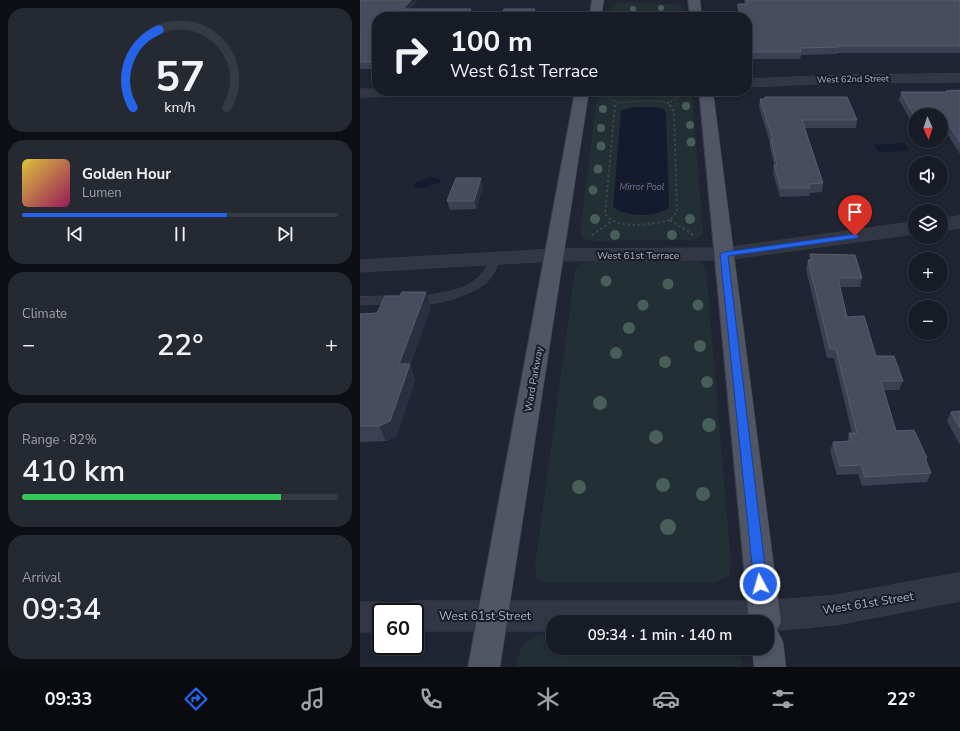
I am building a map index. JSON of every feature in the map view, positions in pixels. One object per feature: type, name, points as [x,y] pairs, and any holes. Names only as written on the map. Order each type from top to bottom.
[{"type":"main road","points":[[596,12],[598,0]]},
{"type":"main road","points":[[694,0],[695,12]]},
{"type":"main road","name":"Ward Parkway","points":[[484,667],[554,255],[590,96]]},
{"type":"main road","points":[[707,96],[764,615]]},
{"type":"main road","points":[[769,655],[770,667]]},
{"type":"street","name":"West 62nd Street","points":[[752,83],[839,79],[960,78]]},
{"type":"street","points":[[360,93],[372,93]]},
{"type":"street","points":[[948,224],[960,222]]},
{"type":"street","name":"West 61st Terrace","points":[[360,266],[554,255],[724,254],[908,229]]},
{"type":"street","name":"West 61st Street","points":[[774,624],[836,610],[960,587]]},
{"type":"street","name":"West 61st Street","points":[[424,616],[546,618]]},
{"type":"street","points":[[360,617],[372,617]]},
{"type":"lane","points":[[360,301],[418,300],[447,296],[468,289],[486,276],[496,258]]},
{"type":"path","points":[[599,96],[619,103],[660,101],[668,103],[674,111],[677,212],[670,220],[660,223],[624,224],[612,221],[605,214],[614,106],[619,103]]},
{"type":"path","points":[[668,103],[678,96]]},
{"type":"path","points":[[670,220],[724,254]]},
{"type":"path","points":[[588,238],[612,221]]},
{"type":"shaded area","points":[[622,2],[677,4],[684,9],[684,12],[609,12],[611,6]]},
{"type":"shaded area","points":[[692,96],[703,230],[701,236],[694,240],[596,241],[589,241],[582,237],[580,231],[597,97]]},
{"type":"shaded area","points":[[597,261],[694,261],[702,264],[706,269],[731,562],[729,576],[714,583],[545,583],[536,577],[535,566],[575,271],[582,264]]},
{"type":"shaded area","points":[[546,634],[546,655],[740,655],[742,667],[517,667],[519,654],[523,646],[530,639]]},
{"type":"water","name":"Mirror Pool","points":[[632,107],[655,107],[664,109],[666,113],[669,207],[658,213],[641,215],[625,213],[613,207],[621,111]]},
{"type":"water","points":[[904,143],[909,151],[879,152],[874,145]]},
{"type":"water","points":[[430,177],[439,179],[440,182],[423,188],[413,188],[417,182]]},
{"type":"building","points":[[360,0],[411,0],[403,9],[471,9],[470,12],[372,12],[372,62],[360,62]]},
{"type":"building","points":[[746,0],[960,0],[960,46],[838,46],[839,47],[800,48],[801,52],[752,52],[752,12],[740,12],[738,7],[738,4],[748,4]]},
{"type":"building","points":[[504,9],[535,9],[534,12],[503,12]]},
{"type":"building","points":[[960,90],[960,142],[948,124],[948,108],[910,108],[901,92],[948,92],[946,91]]},
{"type":"building","points":[[765,97],[847,97],[857,120],[802,120],[823,183],[809,184],[810,188],[781,188],[774,165],[777,165],[771,140],[773,140],[760,99],[765,99]]},
{"type":"building","points":[[456,178],[481,178],[474,201],[447,201]]},
{"type":"building","points":[[810,254],[855,255],[862,278],[838,278],[847,317],[864,316],[876,356],[894,356],[903,381],[881,381],[896,431],[914,430],[927,458],[925,458],[931,473],[865,477],[861,465],[840,466],[833,442],[852,441],[849,433],[857,433],[836,349],[830,349],[808,260],[812,260]]},
{"type":"building","points":[[402,292],[426,292],[399,364],[410,364],[390,421],[379,426],[360,426],[360,314],[377,313],[385,296],[400,296]]},
{"type":"building","points":[[960,411],[960,428],[951,412]]},
{"type":"route","points":[[760,584],[724,254],[855,236]]}]
